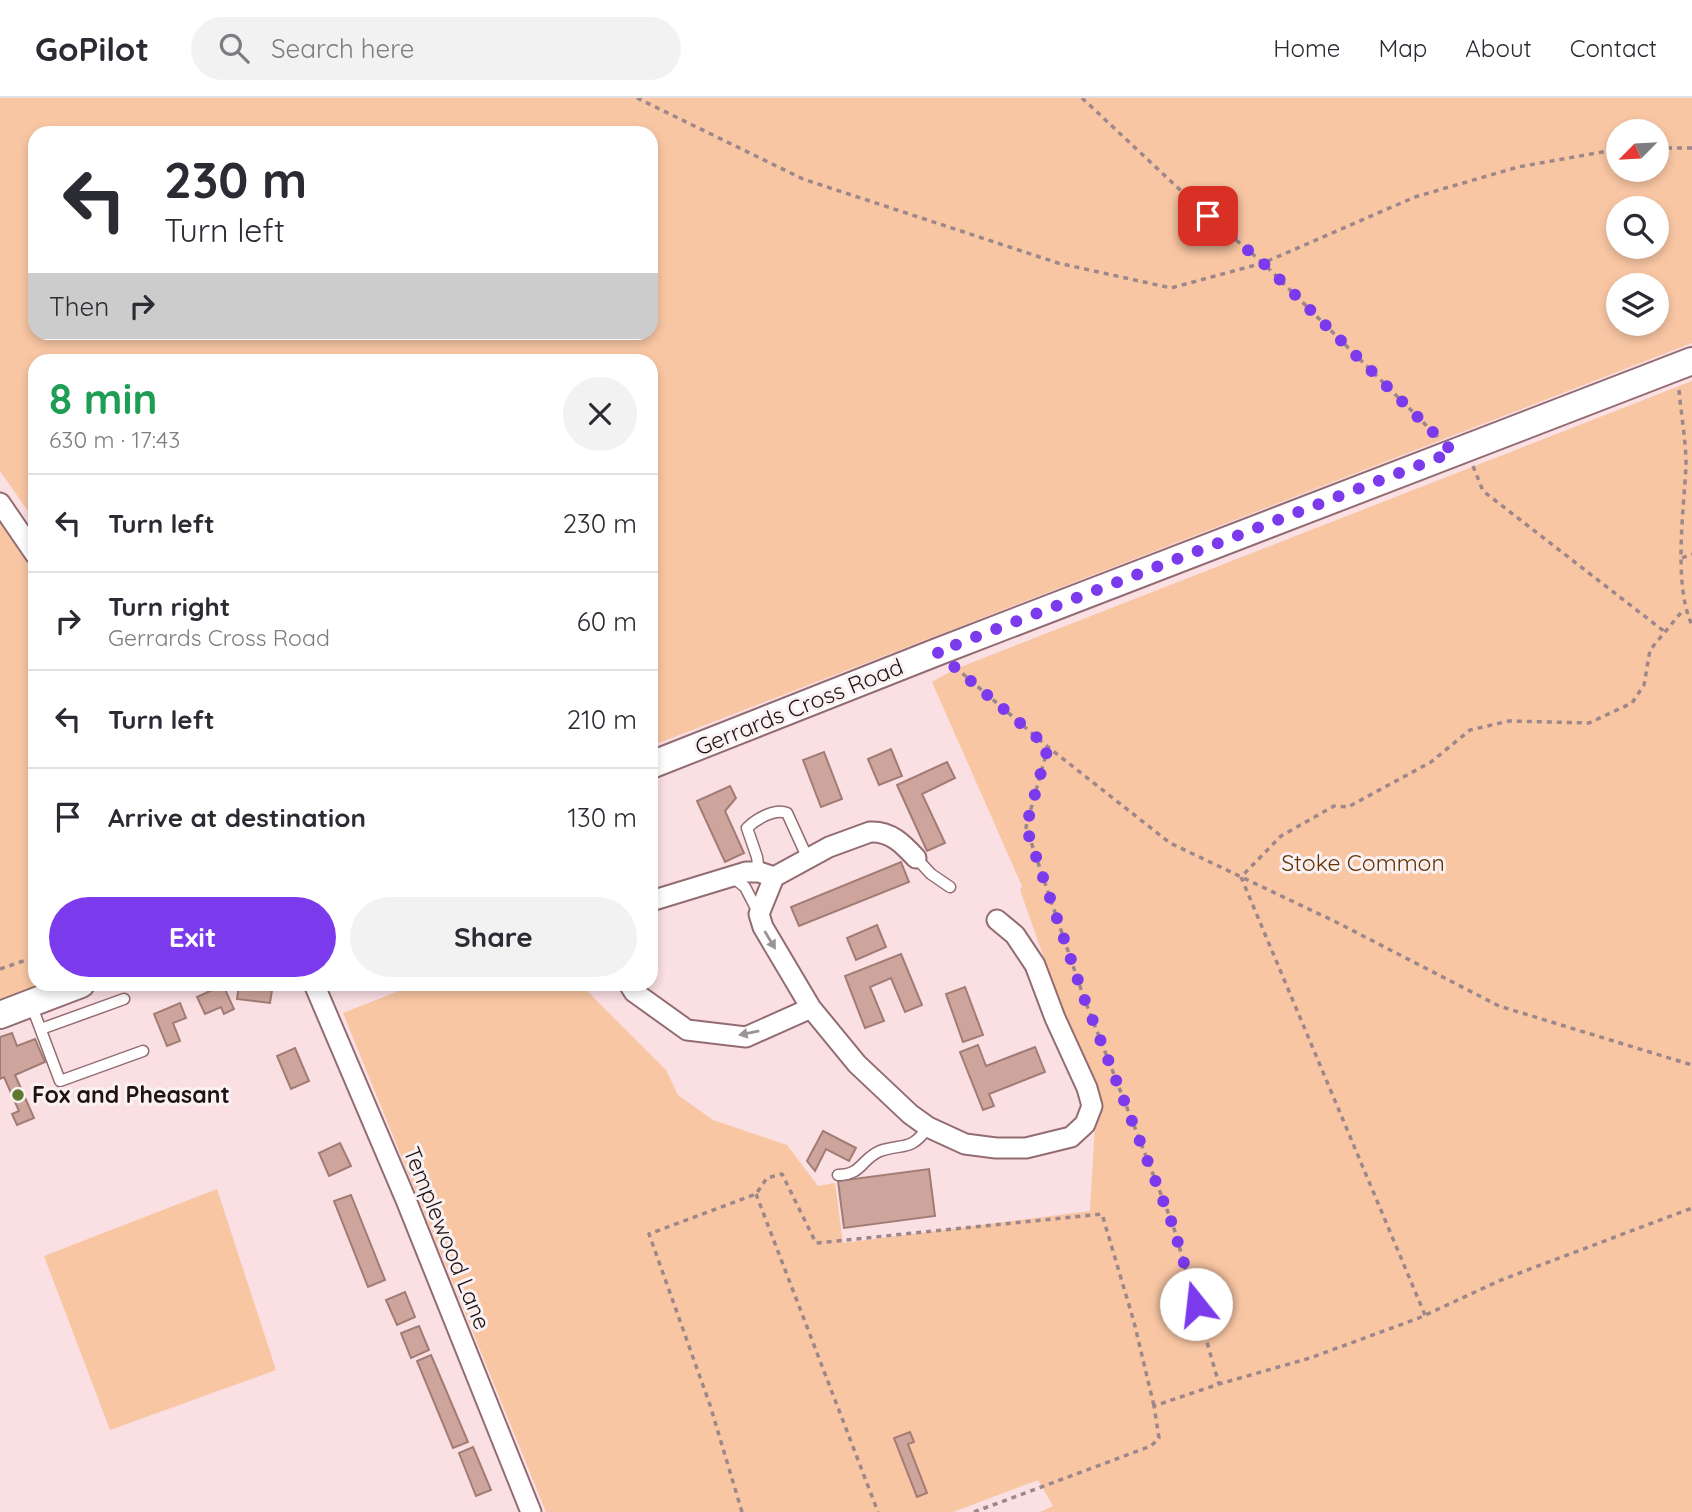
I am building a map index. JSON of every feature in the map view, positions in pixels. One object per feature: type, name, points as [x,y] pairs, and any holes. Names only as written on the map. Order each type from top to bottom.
[{"type":"main road","name":"Gerrards Cross Road","points":[[658,762],[1459,449],[1684,364]]},
{"type":"main road","points":[[0,1015],[63,991]]},
{"type":"street","points":[[0,503],[28,544]]},
{"type":"street","points":[[658,899],[731,876],[766,875],[870,832],[895,838],[916,858]]},
{"type":"street","points":[[766,875],[759,914],[762,928],[811,1008],[857,1064],[910,1114],[928,1127],[965,1144],[1026,1148],[1071,1137],[1085,1124],[1092,1105],[1035,964],[1015,934],[997,920]]},
{"type":"street","name":"Templewood Lane","points":[[317,991],[406,1200],[531,1512]]},
{"type":"street","points":[[633,991],[687,1030],[747,1037],[811,1008]]},
{"type":"lane","points":[[766,875],[747,828],[752,822],[778,811],[787,813],[808,859]]},
{"type":"lane","points":[[916,858],[931,874],[950,887]]},
{"type":"lane","points":[[731,876],[745,887],[759,914]]},
{"type":"lane","points":[[41,1029],[124,999]]},
{"type":"lane","points":[[31,1003],[60,1081],[143,1051]]},
{"type":"lane","points":[[838,1175],[850,1175],[880,1151],[908,1146],[921,1137],[928,1127]]},
{"type":"path","points":[[637,98],[803,179],[1058,263],[1171,288],[1263,263],[1416,198],[1518,167],[1606,151]]},
{"type":"path","points":[[1082,98],[1208,216],[1263,263],[1459,449],[1483,491],[1665,632]]},
{"type":"path","points":[[1670,148],[1692,148]]},
{"type":"path","points":[[1684,364],[1686,461],[1682,558],[1685,609],[1692,625]]},
{"type":"path","points":[[1682,558],[1692,554]]},
{"type":"path","points":[[1241,877],[1281,835],[1334,806],[1349,807],[1430,762],[1470,730],[1510,721],[1589,723],[1632,703],[1644,685],[1650,650],[1685,609]]},
{"type":"path","points":[[937,652],[1048,747],[1170,843],[1336,922],[1499,1006],[1692,1065]]},
{"type":"path","points":[[1048,747],[1026,827],[1084,998],[1173,1226],[1219,1384]]},
{"type":"path","points":[[1241,877],[1425,1315]]},
{"type":"path","points":[[0,970],[28,960]]},
{"type":"path","points":[[742,1512],[710,1405],[649,1234],[756,1194],[767,1178],[782,1174],[816,1243],[1102,1214],[1134,1322],[1159,1438],[1151,1446],[974,1512]]},
{"type":"path","points":[[756,1194],[878,1512]]},
{"type":"path","points":[[1154,1406],[1310,1358],[1425,1315],[1500,1280],[1692,1208]]},
{"type":"green space","points":[[0,98],[1692,98],[1692,343],[658,743],[658,354],[28,354],[28,511],[0,471]]},
{"type":"green space","name":"Stoke Common","points":[[1692,381],[1692,1512],[1040,1512],[1053,1506],[1038,1480],[953,1512],[546,1512],[343,1013],[399,991],[587,991],[666,1070],[678,1095],[713,1120],[787,1145],[818,1186],[835,1183],[843,1243],[1090,1211],[1096,1106],[1020,890],[1022,886],[932,682],[953,670]]},
{"type":"green space","points":[[0,522],[28,563],[28,991],[38,991],[0,1008]]},
{"type":"green space","points":[[217,1189],[276,1370],[110,1430],[44,1256]]},
{"type":"building","points":[[891,749],[902,776],[879,785],[868,759]]},
{"type":"building","points":[[824,752],[842,799],[821,807],[803,760]]},
{"type":"building","points":[[947,762],[955,778],[922,794],[945,843],[927,851],[897,785]]},
{"type":"building","points":[[730,786],[736,798],[725,811],[744,853],[725,862],[697,801]]},
{"type":"building","points":[[901,862],[909,882],[799,926],[791,907]]},
{"type":"building","points":[[877,925],[886,947],[856,960],[847,938]]},
{"type":"building","points":[[901,954],[922,1005],[905,1012],[891,978],[870,987],[884,1021],[865,1028],[845,976]]},
{"type":"building","points":[[965,987],[983,1035],[963,1042],[946,994]]},
{"type":"building","points":[[210,991],[226,991],[234,1009],[224,1014],[221,1007],[205,1014],[197,997]]},
{"type":"building","points":[[238,991],[272,991],[270,1003],[237,999]]},
{"type":"building","points":[[180,1003],[186,1018],[173,1023],[180,1041],[167,1046],[154,1014]]},
{"type":"building","name":"Fox and Pheasant","points":[[12,1033],[17,1046],[35,1039],[45,1062],[15,1075],[34,1118],[17,1125],[12,1114],[19,1111],[4,1077],[0,1079],[0,1037]]},
{"type":"building","points":[[978,1045],[986,1066],[1035,1047],[1045,1072],[989,1094],[994,1106],[983,1110],[960,1052]]},
{"type":"building","points":[[295,1048],[309,1081],[291,1089],[277,1056]]},
{"type":"building","points":[[823,1131],[856,1148],[849,1161],[826,1149],[815,1171],[807,1161]]},
{"type":"building","points":[[340,1143],[351,1166],[329,1176],[319,1153]]},
{"type":"building","points":[[929,1169],[935,1216],[844,1228],[838,1181]]},
{"type":"building","points":[[351,1195],[385,1280],[368,1287],[334,1201]]},
{"type":"building","points":[[405,1292],[415,1317],[397,1325],[386,1300]]},
{"type":"building","points":[[419,1326],[429,1350],[411,1358],[401,1333]]},
{"type":"building","points":[[431,1355],[468,1442],[453,1448],[417,1361]]},
{"type":"building","points":[[910,1432],[914,1442],[908,1444],[927,1493],[917,1497],[894,1438]]},
{"type":"building","points":[[473,1447],[491,1490],[476,1496],[459,1453]]},
{"type":"place","name":"Fox and Pheasant","points":[[18,1095]]},
{"type":"route","points":[[1196,1304],[1173,1226],[1084,998],[1026,827],[1048,747],[937,652],[1453,452],[1263,263],[1208,216]]}]
